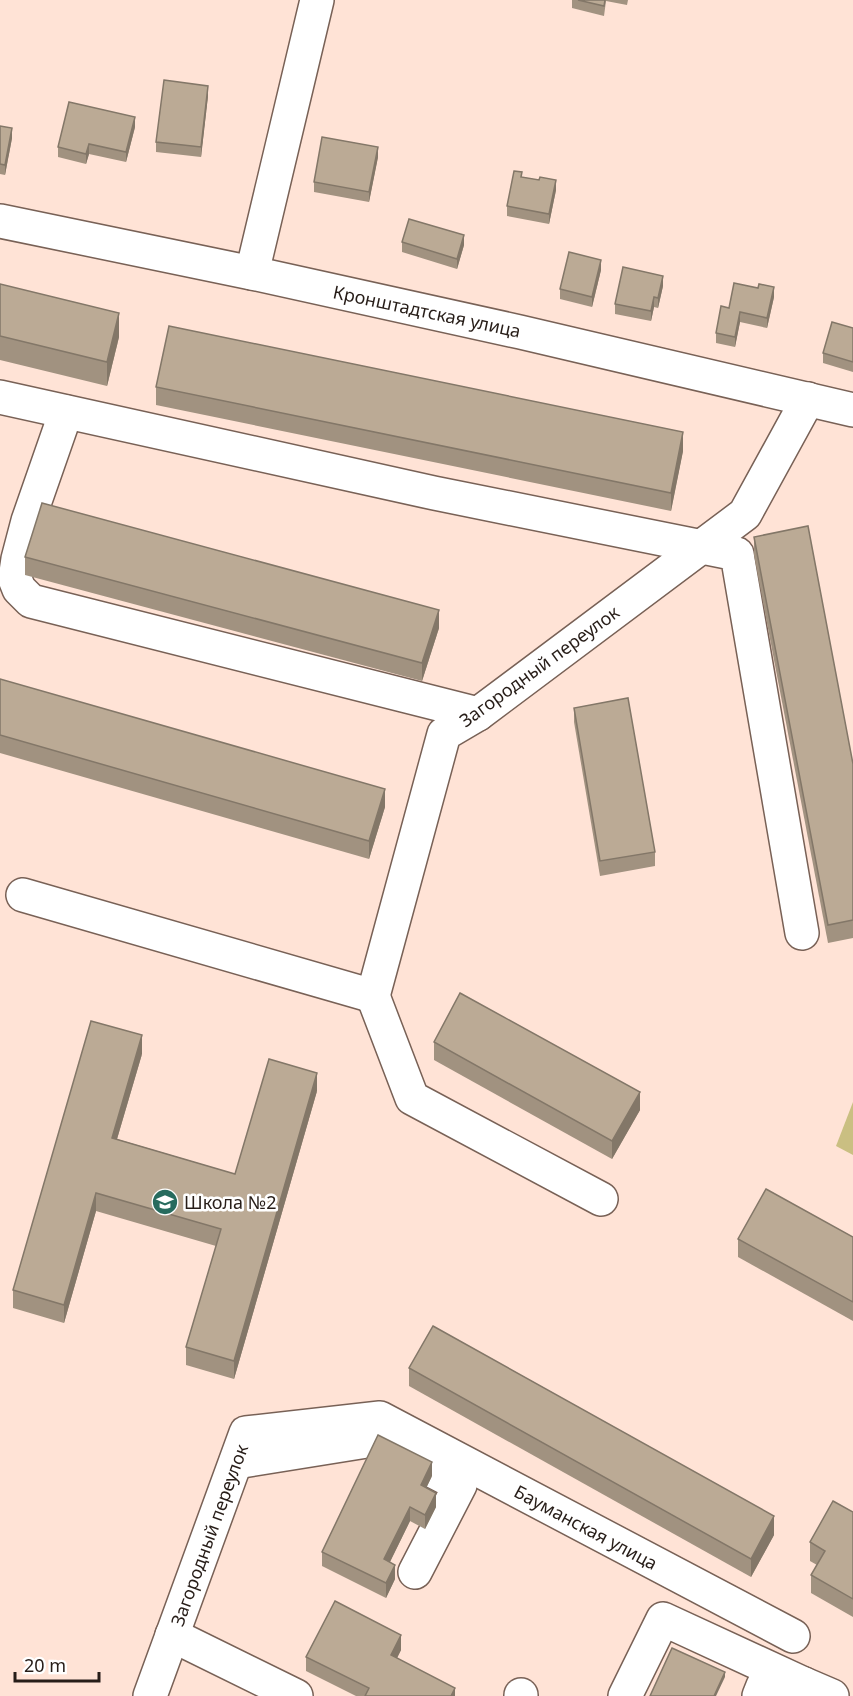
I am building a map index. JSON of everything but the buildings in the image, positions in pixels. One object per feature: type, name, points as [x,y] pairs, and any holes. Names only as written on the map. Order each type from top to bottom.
[{"type":"street","points":[[252,273],[317,0]]},
{"type":"street","name":"Кронштадтская улица","points":[[0,221],[520,332],[853,410]]},
{"type":"street","points":[[0,397],[434,493],[737,554],[801,933]]},
{"type":"street","name":"Загородный переулок","points":[[373,996],[444,734],[478,714],[745,514],[808,399]]},
{"type":"street","points":[[66,412],[28,521],[18,559],[15,579],[19,589],[31,601],[478,714]]},
{"type":"street","points":[[23,895],[373,996],[412,1098],[601,1199]]},
{"type":"street","name":"Загородный переулок","points":[[150,1696],[246,1433],[380,1418]]},
{"type":"street","name":"Бауманская улица","points":[[380,1418],[793,1636]]},
{"type":"street","points":[[236,1461],[373,1440],[460,1485],[415,1572]]},
{"type":"street","points":[[625,1696],[663,1619],[818,1690]]},
{"type":"street","points":[[172,1635],[248,1684],[296,1696]]},
{"type":"street","points":[[759,1696],[764,1686],[818,1690]]},
{"type":"shaded area","points":[[853,1102],[853,1155],[836,1146]]},
{"type":"place","name":"Школа №2","points":[[165,1202]]}]
